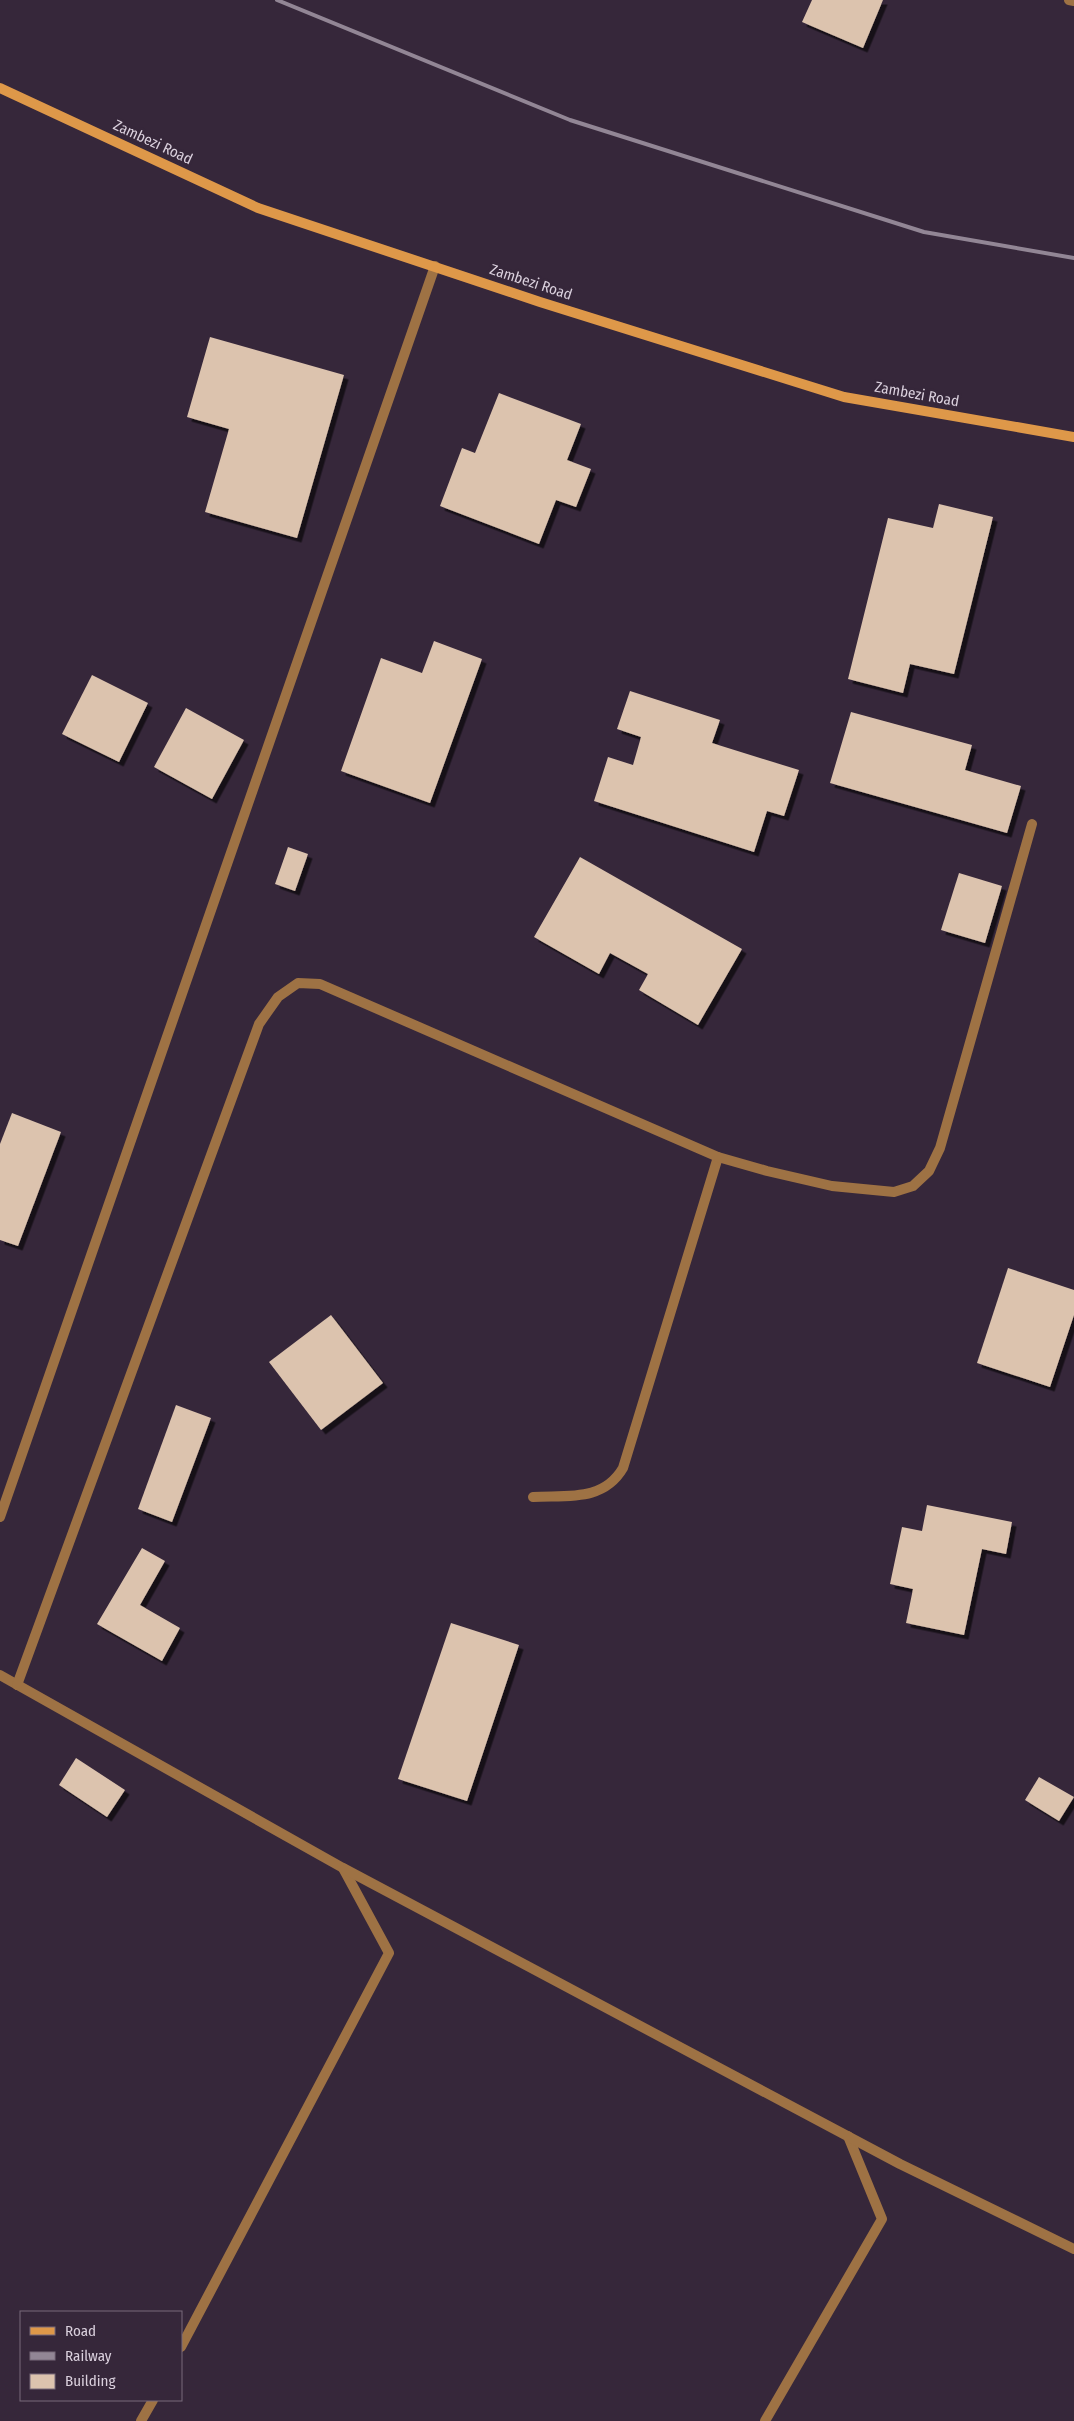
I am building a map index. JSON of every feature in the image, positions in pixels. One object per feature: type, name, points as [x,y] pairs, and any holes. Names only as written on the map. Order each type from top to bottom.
[{"type":"main road","name":"Zambezi Road","points":[[0,88],[258,208],[540,302],[844,397],[1074,437]]},
{"type":"street","points":[[1069,0],[1074,1]]},
{"type":"street","points":[[0,1517],[435,266]]},
{"type":"street","points":[[17,1685],[259,1024],[278,996],[298,983],[320,984],[718,1157],[832,1186],[894,1192],[913,1186],[929,1172],[940,1148],[1032,824]]},
{"type":"street","points":[[533,1497],[590,1494],[604,1489],[616,1480],[623,1468],[718,1157]]},
{"type":"street","points":[[0,1675],[343,1868],[848,2136],[1074,2249]]},
{"type":"street","points":[[182,2345],[389,1953],[343,1868]]},
{"type":"street","points":[[765,2421],[882,2219],[848,2136]]},
{"type":"street","points":[[141,2421],[151,2401]]},
{"type":"building","points":[[812,0],[883,0],[863,48],[802,22]]},
{"type":"building","points":[[210,337],[344,375],[297,538],[205,512],[229,429],[187,417]]},
{"type":"building","points":[[499,393],[581,424],[567,460],[591,469],[576,507],[556,500],[539,544],[440,506],[462,448],[475,453]]},
{"type":"building","points":[[939,504],[993,517],[954,674],[910,664],[903,693],[848,679],[888,518],[933,528]]},
{"type":"building","points":[[434,641],[482,659],[430,803],[341,771],[381,658],[422,673]]},
{"type":"building","points":[[92,675],[148,703],[119,762],[62,734]]},
{"type":"building","points":[[630,691],[720,720],[712,743],[799,770],[784,816],[767,811],[754,852],[594,801],[608,757],[633,765],[641,737],[617,729]]},
{"type":"building","points":[[186,708],[244,740],[212,799],[154,767]]},
{"type":"building","points":[[851,712],[972,745],[965,770],[1021,786],[1007,833],[830,783]]},
{"type":"building","points":[[288,847],[308,854],[295,891],[275,884]]},
{"type":"building","points":[[580,857],[742,949],[698,1025],[639,990],[648,974],[610,953],[599,974],[534,937]]},
{"type":"building","points":[[959,873],[1002,886],[985,943],[941,930]]},
{"type":"building","points":[[12,1113],[61,1132],[18,1246],[0,1240],[0,1144]]},
{"type":"building","points":[[1008,1268],[1074,1290],[1074,1315],[1050,1387],[977,1363]]},
{"type":"building","points":[[331,1315],[383,1383],[321,1430],[269,1362]]},
{"type":"building","points":[[176,1405],[211,1418],[172,1522],[138,1509]]},
{"type":"building","points":[[927,1505],[1012,1522],[1006,1554],[982,1549],[964,1635],[906,1623],[913,1589],[890,1584],[902,1527],[922,1531]]},
{"type":"building","points":[[142,1548],[165,1561],[140,1605],[180,1628],[162,1661],[97,1624]]},
{"type":"building","points":[[451,1623],[519,1645],[467,1801],[398,1779]]},
{"type":"building","points":[[76,1758],[125,1790],[107,1817],[59,1785]]},
{"type":"building","points":[[1039,1777],[1074,1797],[1059,1821],[1025,1800]]},
{"type":"railway","points":[[277,0],[570,120],[924,232],[1074,258]]}]
